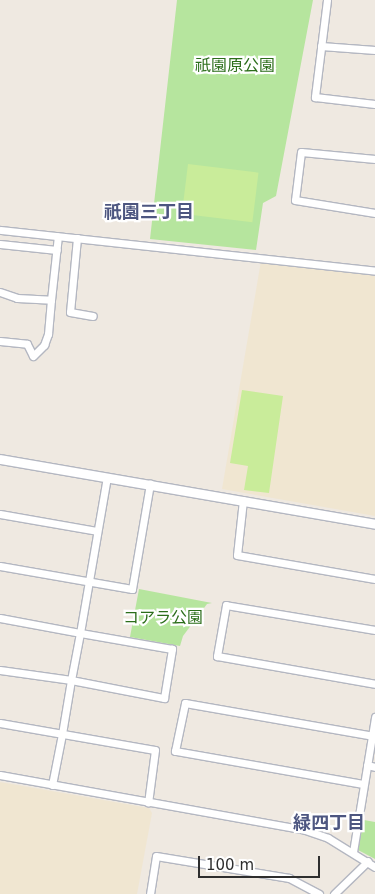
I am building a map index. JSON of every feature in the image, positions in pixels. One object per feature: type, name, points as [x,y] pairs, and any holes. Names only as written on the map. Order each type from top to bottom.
[{"type":"street","points":[[327,0],[315,97],[375,104]]},
{"type":"street","points":[[320,46],[375,50]]},
{"type":"street","points":[[375,160],[301,152],[295,200],[375,213]]},
{"type":"street","points":[[0,230],[375,271]]},
{"type":"street","points":[[0,341],[27,344],[33,356],[44,345],[48,334],[58,236]]},
{"type":"street","points":[[77,238],[70,312],[93,316]]},
{"type":"street","points":[[0,244],[56,250]]},
{"type":"street","points":[[0,292],[17,298],[51,300]]},
{"type":"street","points":[[0,459],[375,524]]},
{"type":"street","points":[[52,785],[107,477]]},
{"type":"street","points":[[0,566],[132,589],[150,484]]},
{"type":"street","points":[[244,500],[237,555],[375,579]]},
{"type":"street","points":[[0,514],[97,531]]},
{"type":"street","points":[[375,630],[226,605],[217,656],[375,684]]},
{"type":"street","points":[[0,618],[172,649],[164,698],[72,680],[0,670]]},
{"type":"street","points":[[363,784],[175,751],[185,703],[373,736]]},
{"type":"street","points":[[353,852],[375,717]]},
{"type":"street","points":[[0,723],[156,750],[148,802]]},
{"type":"street","points":[[367,765],[375,766]]},
{"type":"street","points":[[0,775],[305,830],[353,852],[375,867]]},
{"type":"street","points":[[150,894],[156,856],[289,878],[319,894]]},
{"type":"street","points":[[334,894],[368,861]]},
{"type":"shaded area","points":[[261,261],[375,272],[375,516],[222,489]]},
{"type":"shaded area","points":[[0,782],[149,808],[152,813],[137,894],[0,894]]},
{"type":"green space","name":"祇園原公園","points":[[177,0],[313,0],[276,196],[263,203],[256,250],[150,239]]},
{"type":"green space","points":[[188,164],[258,173],[252,222],[182,214]]},
{"type":"green space","points":[[242,390],[283,396],[269,493],[244,490],[248,466],[230,463]]},
{"type":"green space","name":"コアラ公園","points":[[139,589],[212,603],[207,604],[183,636],[180,646],[130,637]]},
{"type":"green space","points":[[364,820],[375,822],[375,859],[358,850]]},
{"type":"district","name":"祇園三丁目","points":[[149,212]]},
{"type":"district","name":"緑四丁目","points":[[329,823]]}]
